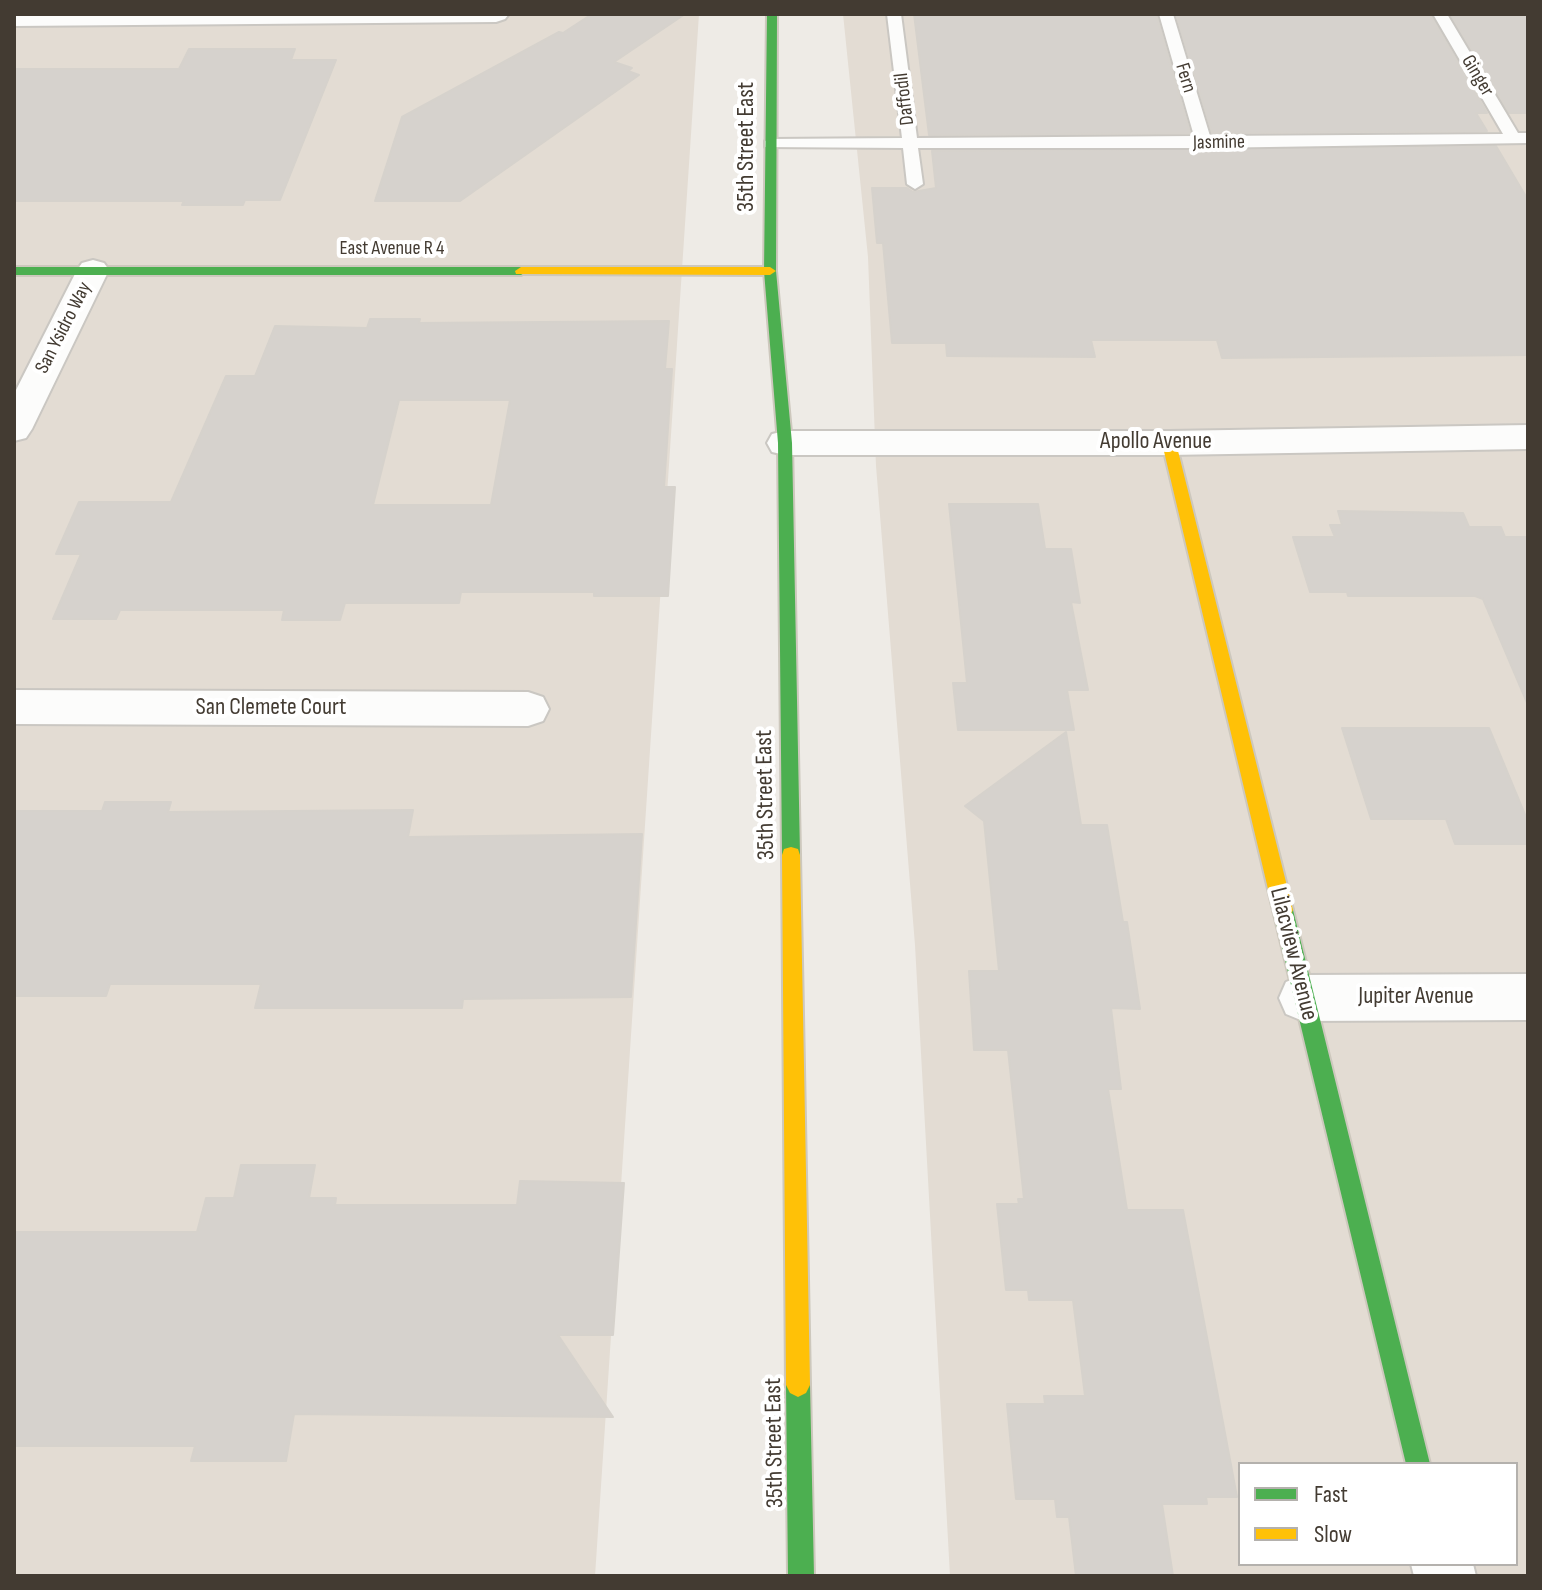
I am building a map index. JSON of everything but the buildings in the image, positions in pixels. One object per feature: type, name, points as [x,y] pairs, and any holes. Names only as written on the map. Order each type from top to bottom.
[{"type":"street","points":[[14,18],[496,14]]},
{"type":"street","name":"35th Street East","points":[[772,14],[770,271],[785,443],[801,1576]]},
{"type":"street","name":"San Ysidro Way","points":[[14,429],[93,270]]},
{"type":"street","name":"East Avenue R 4","points":[[14,271],[770,271]]},
{"type":"street","name":"Apollo Avenue","points":[[785,443],[1169,443],[1528,437]]},
{"type":"street","name":"Lilacview Avenue","points":[[1169,443],[1418,1462]]},
{"type":"street","name":"San Clemete Court","points":[[14,707],[528,709]]},
{"type":"street","name":"Jupiter Avenue","points":[[1303,998],[1528,997]]},
{"type":"lane","name":"Daffodil","points":[[894,14],[915,184]]},
{"type":"lane","name":"Fern","points":[[1166,14],[1204,143]]},
{"type":"lane","name":"Ginger","points":[[1440,14],[1521,138]]},
{"type":"lane","name":"Jasmine","points":[[771,144],[1204,143],[1521,138]]},
{"type":"shaded area","points":[[14,14],[699,14],[595,1576],[14,1576]]},
{"type":"shaded area","points":[[843,14],[1528,14],[1528,1576],[950,1576],[915,945],[876,466],[868,257]]},
{"type":"traffic: fast","points":[[772,14],[770,271],[785,443],[791,855]]},
{"type":"traffic: fast","points":[[14,271],[521,271]]},
{"type":"traffic: fast","points":[[1283,910],[1418,1462]]},
{"type":"traffic: fast","points":[[798,1385],[801,1576]]},
{"type":"traffic: slow","points":[[521,271],[770,271]]},
{"type":"traffic: slow","points":[[1169,443],[1283,910]]},
{"type":"traffic: slow","points":[[791,855],[798,1385]]}]
